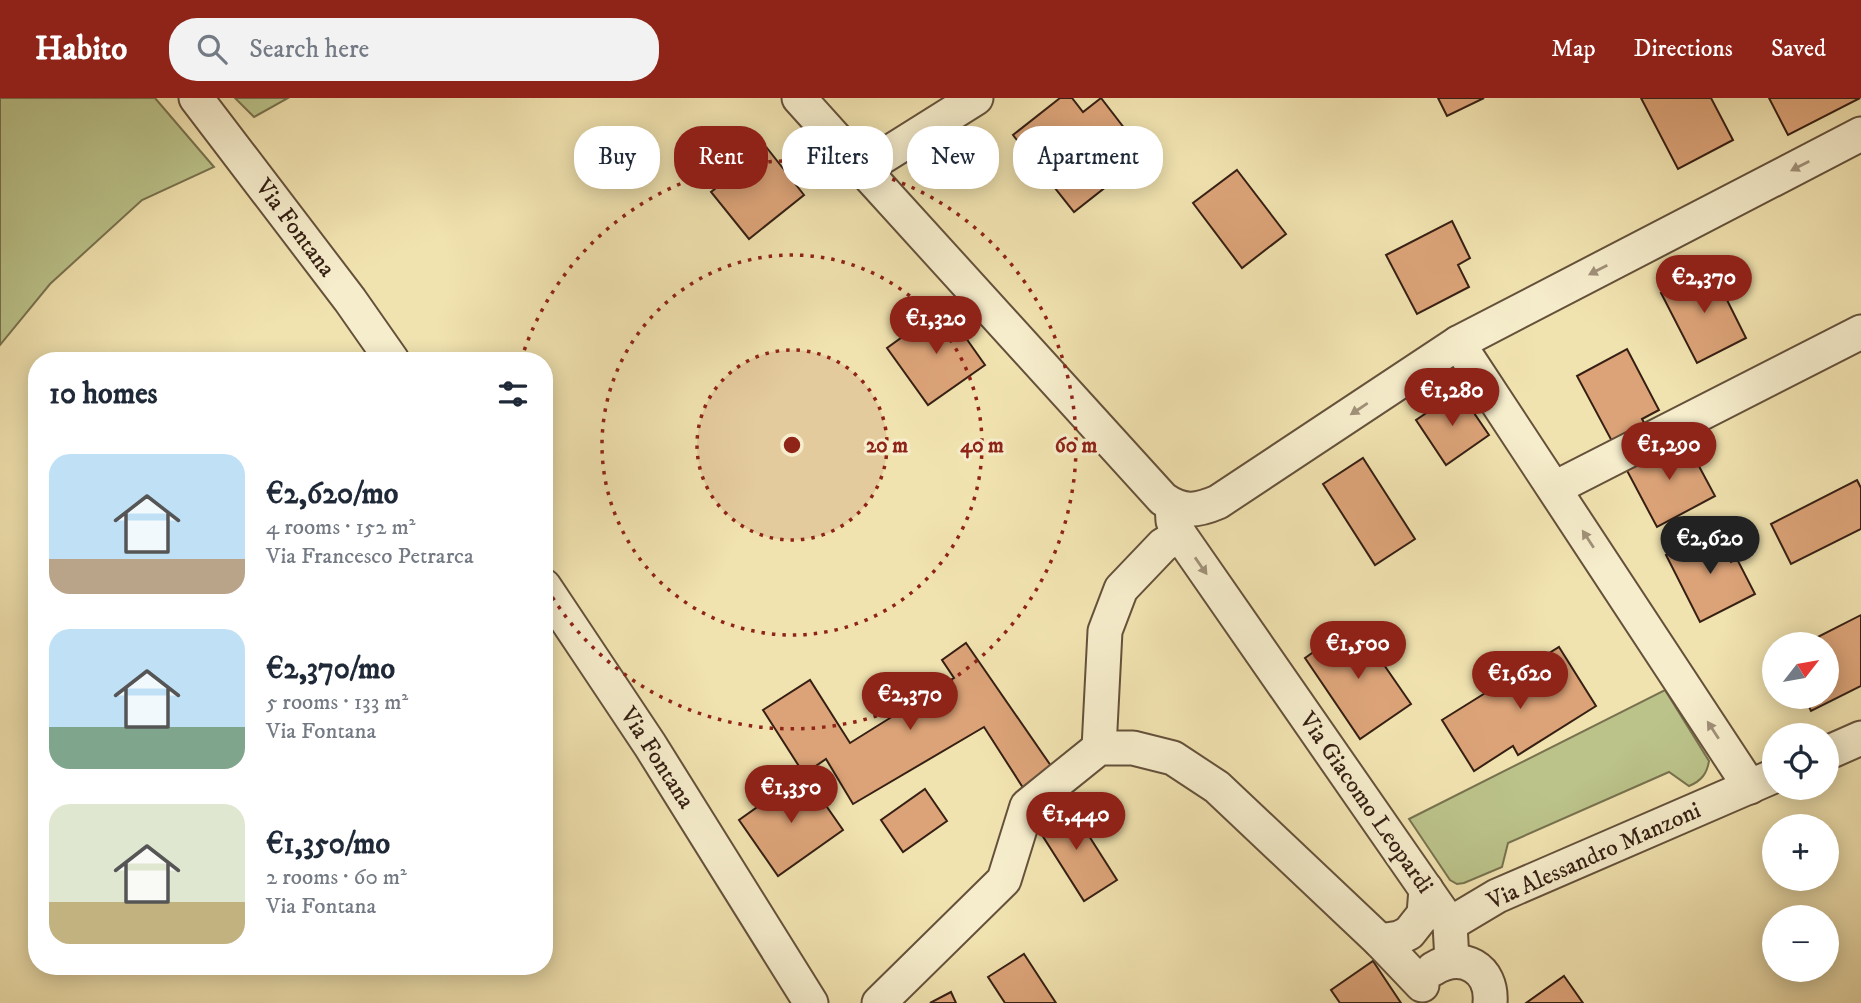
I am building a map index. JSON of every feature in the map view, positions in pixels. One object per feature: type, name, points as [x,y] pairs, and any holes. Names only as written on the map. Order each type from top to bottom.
[{"type":"street","name":"Via Fontana","points":[[196,98],[386,352]]},
{"type":"street","name":"Via Giacomo Leopardi","points":[[799,98],[824,126]]},
{"type":"street","points":[[893,150],[976,98]]},
{"type":"street","points":[[1099,747],[1105,631],[1121,589],[1163,545],[1181,517],[1218,502],[1458,343],[1861,134]]},
{"type":"street","name":"Via Giacomo Leopardi","points":[[881,189],[1181,517],[1450,924]]},
{"type":"street","points":[[1555,488],[1861,332]]},
{"type":"street","points":[[1458,343],[1555,488],[1762,781]]},
{"type":"street","name":"Via Fontana","points":[[553,600],[650,745],[811,1003]]},
{"type":"street","points":[[1839,748],[1861,738]]},
{"type":"street","points":[[879,1003],[1004,880],[1027,806],[1099,747],[1133,748],[1173,758],[1217,787],[1380,940],[1421,994]]},
{"type":"street","name":"Via Alessandro Manzoni","points":[[1450,924],[1497,896],[1762,781]]},
{"type":"street","points":[[1380,940],[1399,938],[1409,933],[1424,915],[1426,889]]},
{"type":"street","points":[[1450,924],[1452,961]]},
{"type":"street","points":[[1421,994],[1427,976],[1433,969],[1442,963],[1463,962],[1482,973],[1488,982],[1490,1003]]},
{"type":"green space","points":[[0,98],[155,98],[214,167],[142,200],[50,284],[0,345]]},
{"type":"green space","points":[[235,98],[288,98],[254,117]]},
{"type":"green space","points":[[1665,690],[1709,761],[1707,770],[1700,779],[1689,786],[1669,772],[1508,843],[1502,867],[1464,883],[1457,884],[1450,880],[1409,819]]},
{"type":"building","points":[[1060,98],[1072,98],[1083,112],[1101,98],[1123,126],[1024,126]]},
{"type":"building","points":[[1438,98],[1484,98],[1447,116]]},
{"type":"building","points":[[1641,98],[1711,98],[1733,140],[1678,169]]},
{"type":"building","points":[[1769,98],[1860,98],[1788,135]]},
{"type":"building","points":[[768,149],[782,167],[782,189],[799,189],[804,195],[749,239],[711,192],[715,189],[768,189]]},
{"type":"building","points":[[1237,170],[1286,234],[1242,268],[1193,203]]},
{"type":"building","points":[[1056,189],[1103,189],[1074,212]]},
{"type":"building","points":[[1452,221],[1470,258],[1458,265],[1469,287],[1417,314],[1386,255]]},
{"type":"building","points":[[1711,268],[1746,338],[1697,363],[1661,293]]},
{"type":"building","points":[[944,307],[985,365],[928,405],[887,348]]},
{"type":"building","points":[[1627,349],[1659,410],[1642,419],[1647,428],[1614,445],[1577,376]]},
{"type":"building","points":[[1459,391],[1489,435],[1446,465],[1416,420]]},
{"type":"building","points":[[1686,442],[1715,496],[1657,527],[1624,465],[1665,443],[1670,451]]},
{"type":"building","points":[[1363,458],[1415,539],[1375,565],[1323,484]]},
{"type":"building","points":[[1857,480],[1861,488],[1861,529],[1791,564],[1771,524]]},
{"type":"building","points":[[1715,530],[1731,562],[1737,559],[1755,594],[1700,622],[1666,555]]},
{"type":"building","points":[[1861,615],[1861,686],[1839,697],[1839,632],[1828,632]]},
{"type":"building","points":[[1355,623],[1411,704],[1360,739],[1305,658]]},
{"type":"building","points":[[966,643],[1058,776],[1029,797],[984,727],[853,804],[826,759],[804,774],[763,710],[810,680],[850,743],[954,678],[942,660]]},
{"type":"building","points":[[1559,647],[1596,706],[1518,755],[1513,746],[1474,771],[1442,720]]},
{"type":"building","points":[[804,774],[843,830],[778,876],[739,820]]},
{"type":"building","points":[[925,789],[947,821],[903,852],[881,820]]},
{"type":"building","points":[[1068,803],[1117,880],[1084,901],[1035,824]]},
{"type":"building","points":[[1024,954],[1056,1003],[1005,1003],[988,977]]},
{"type":"building","points":[[1373,961],[1401,1003],[1340,1003],[1331,990]]},
{"type":"building","points":[[1564,976],[1583,1003],[1526,1003]]},
{"type":"building","points":[[951,992],[956,1003],[930,1003]]}]
